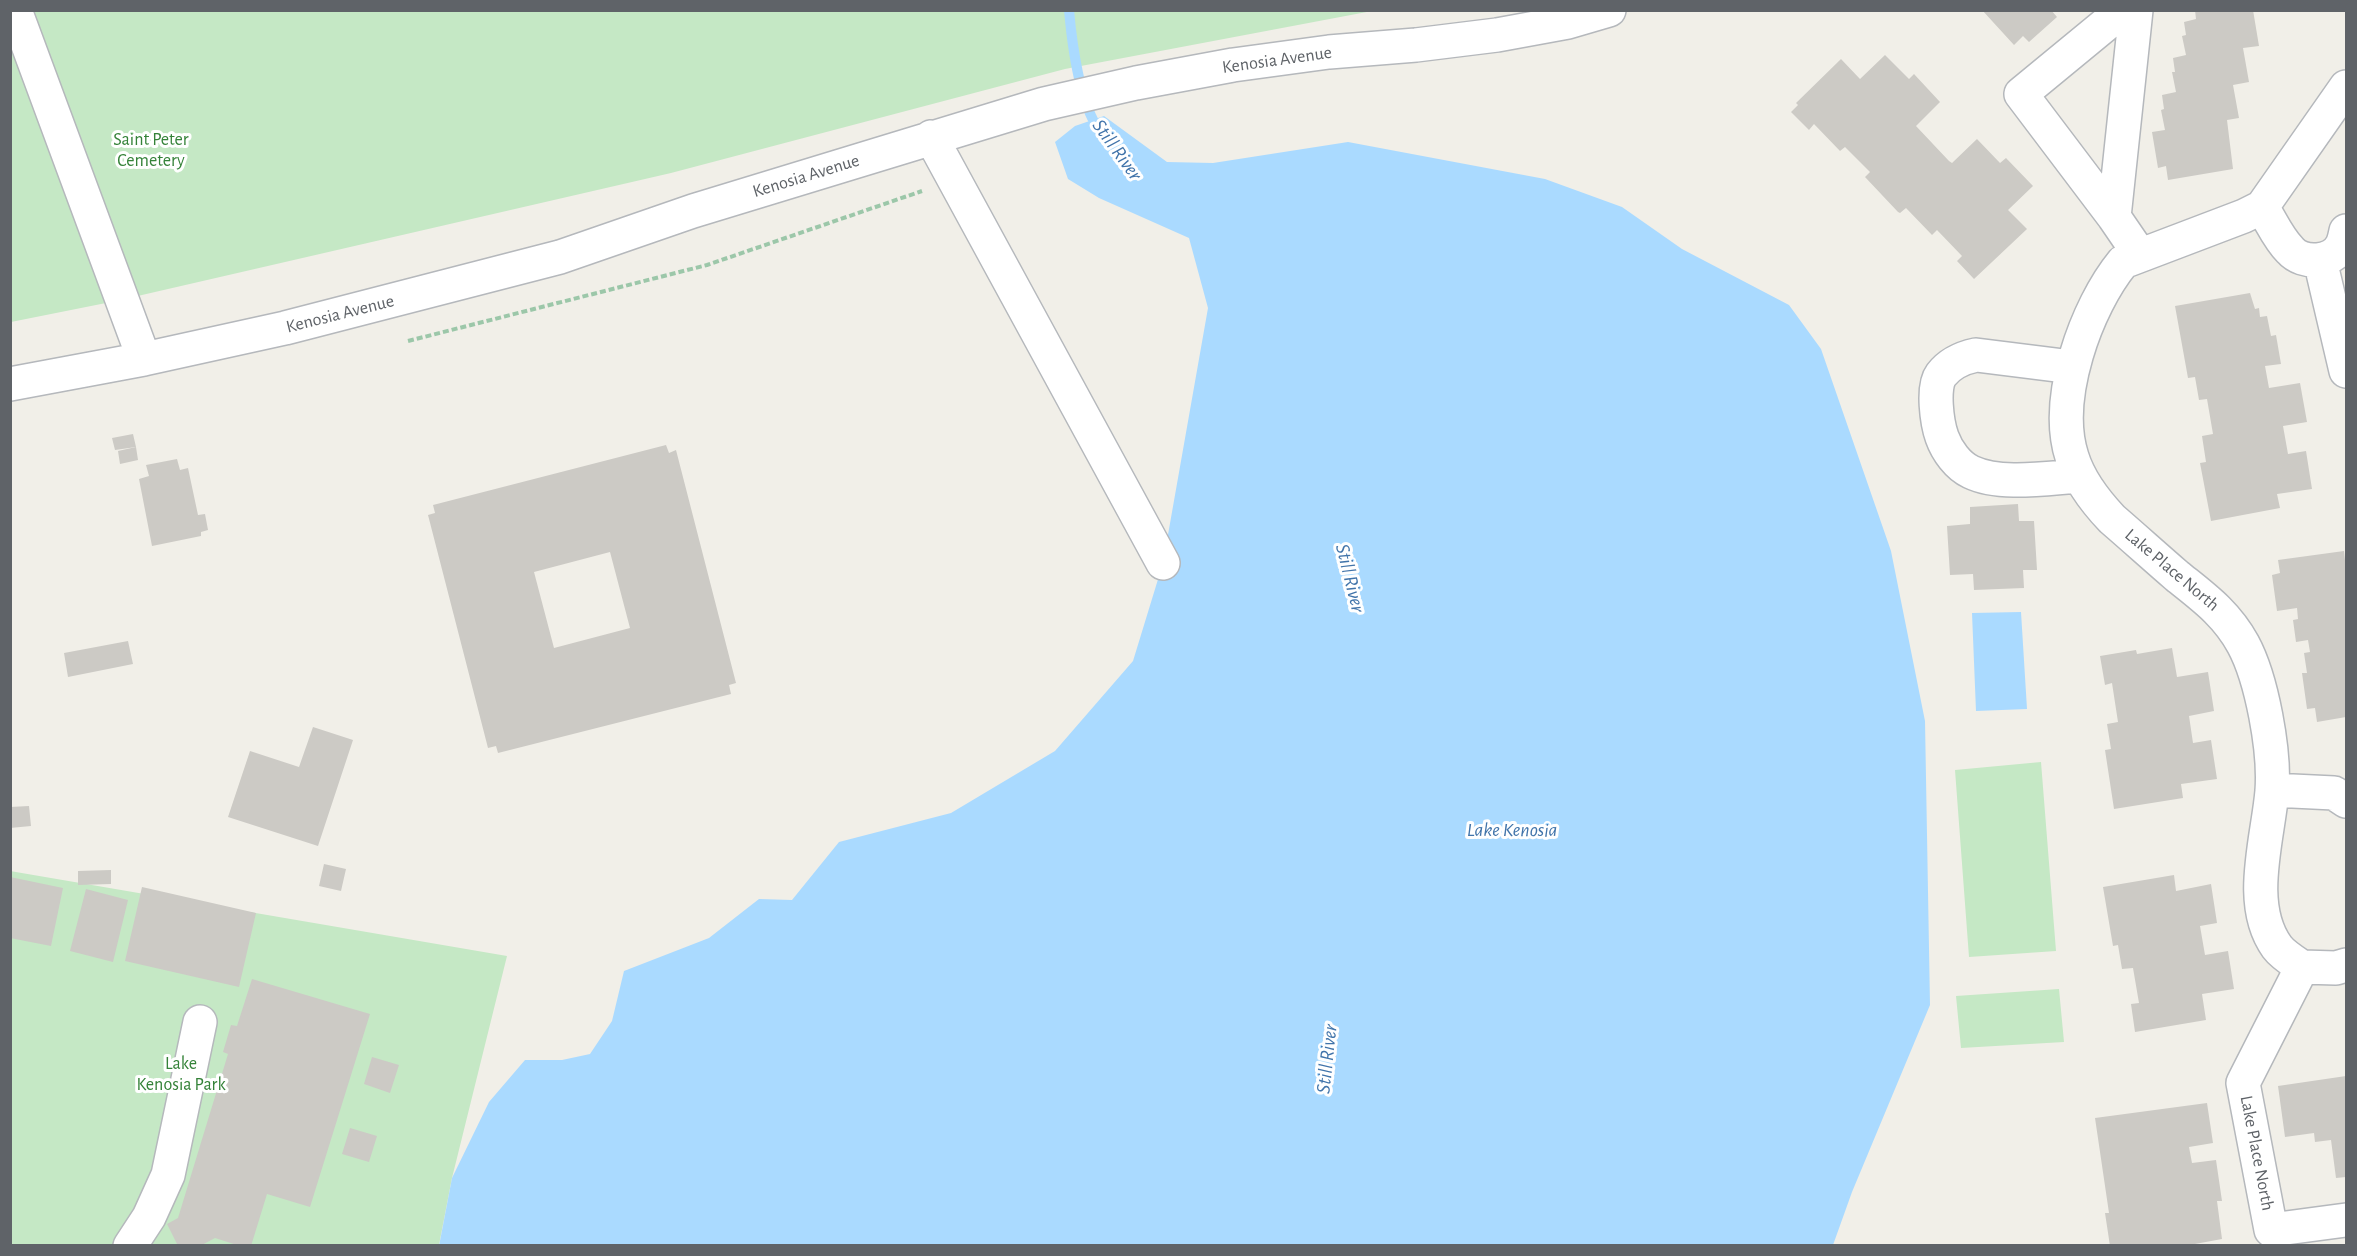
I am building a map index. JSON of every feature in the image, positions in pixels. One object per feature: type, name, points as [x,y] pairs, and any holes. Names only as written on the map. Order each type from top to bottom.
[{"type":"street","points":[[15,10],[144,359]]},
{"type":"street","name":"Kenosia Avenue","points":[[10,384],[144,359],[285,328],[560,257],[693,212],[1044,104],[1136,83],[1233,65],[1497,35],[1568,22],[1609,10]]},
{"type":"street","points":[[2122,10],[2021,94],[2140,255]]},
{"type":"street","points":[[2114,217],[2136,10]]},
{"type":"street","points":[[2344,103],[2262,207],[2290,251],[2299,257],[2320,260],[2334,253],[2342,246],[2346,231]]},
{"type":"street","points":[[931,137],[1163,563]]},
{"type":"street","name":"Lake Place North","points":[[2262,207],[2123,262],[2110,277],[2094,304],[2072,367],[2066,427],[2071,457],[2098,504],[2112,519],[2223,613],[2243,644],[2253,668],[2267,723],[2272,767],[2272,790],[2260,896],[2264,918],[2277,947],[2302,967],[2243,1083],[2271,1230],[2346,1220]]},
{"type":"street","points":[[2320,260],[2346,371]]},
{"type":"street","points":[[2072,367],[1976,355],[1961,358],[1951,365],[1940,376],[1935,390],[1942,437],[1960,464],[1970,472],[2003,480],[2080,476]]},
{"type":"street","points":[[2272,790],[2334,793],[2346,801]]},
{"type":"street","points":[[2302,967],[2336,968],[2346,965]]},
{"type":"street","points":[[130,1245],[149,1217],[168,1175],[200,1022]]},
{"type":"path","points":[[408,341],[707,265],[954,180]]},
{"type":"green space","name":"Saint Peter Cemetery","points":[[11,11],[1372,11],[1065,69],[671,173],[116,301],[11,322]]},
{"type":"green space","points":[[2041,762],[2056,951],[1969,957],[1955,770]]},
{"type":"green space","name":"Lake Kenosia Park","points":[[10,871],[507,956],[452,1178],[439,1245],[11,1245]]},
{"type":"green space","points":[[2059,989],[2064,1042],[1961,1048],[1956,996]]},
{"type":"water","name":"Lake Kenosia","points":[[1104,116],[1167,162],[1213,163],[1348,142],[1545,179],[1622,207],[1682,249],[1789,305],[1821,349],[1891,551],[1925,721],[1930,1005],[1852,1192],[1833,1245],[439,1246],[452,1178],[489,1102],[525,1060],[562,1060],[590,1054],[612,1021],[624,971],[709,938],[759,899],[792,900],[839,842],[951,813],[1055,751],[1133,661],[1163,563],[1208,308],[1189,238],[1099,198],[1068,179],[1055,142],[1075,126]]},
{"type":"water","points":[[2021,612],[2027,709],[1976,711],[1972,613]]},
{"type":"building","points":[[1982,10],[2051,10],[2057,17],[2029,42],[2023,36],[2014,45]]},
{"type":"building","points":[[2195,10],[2253,10],[2259,46],[2243,48],[2249,82],[2233,85],[2239,118],[2227,120],[2233,169],[2168,180],[2166,166],[2158,168],[2152,132],[2165,130],[2161,110],[2164,109],[2162,95],[2176,92],[2172,72],[2175,72],[2173,58],[2186,55],[2182,36],[2186,35],[2184,22],[2196,19]]},
{"type":"building","points":[[1885,55],[1909,79],[1914,74],[1940,102],[1916,126],[1949,161],[1952,163],[1977,139],[2000,163],[2006,158],[2033,186],[2008,210],[2027,229],[1974,279],[1957,261],[1962,256],[1937,230],[1932,235],[1906,208],[1898,212],[1865,177],[1870,172],[1845,147],[1840,151],[1814,124],[1809,130],[1791,112],[1798,105],[1796,103],[1841,59],[1860,79]]},
{"type":"building","points":[[2250,293],[2255,309],[2259,308],[2260,317],[2267,316],[2271,336],[2276,335],[2281,364],[2265,366],[2269,388],[2300,383],[2307,422],[2283,426],[2288,454],[2306,451],[2312,489],[2277,494],[2280,508],[2211,521],[2200,463],[2206,462],[2202,436],[2213,434],[2207,399],[2199,400],[2195,377],[2188,378],[2175,306]]},
{"type":"building","points":[[133,434],[136,447],[115,450],[112,438]]},
{"type":"building","points":[[666,445],[669,453],[676,450],[736,683],[729,685],[731,694],[498,753],[496,746],[488,748],[428,515],[435,513],[433,505]],"holes":[[[610,552],[630,628],[554,648],[534,572]]]},
{"type":"building","points":[[136,447],[138,460],[120,464],[118,451]]},
{"type":"building","points":[[177,459],[180,470],[188,468],[198,515],[205,514],[208,530],[201,532],[201,536],[152,546],[139,479],[149,476],[146,465]]},
{"type":"building","points":[[2018,504],[2019,521],[2034,521],[2037,570],[2023,570],[2024,588],[1974,590],[1973,574],[1950,575],[1947,526],[1970,524],[1970,507]]},
{"type":"building","points":[[2344,551],[2346,717],[2317,722],[2315,708],[2307,709],[2302,673],[2307,673],[2304,653],[2310,652],[2308,640],[2296,642],[2293,620],[2298,619],[2297,608],[2277,611],[2272,575],[2280,573],[2278,560]]},
{"type":"building","points":[[128,641],[133,664],[68,677],[64,653]]},
{"type":"building","points":[[2172,648],[2177,677],[2208,672],[2214,711],[2189,716],[2193,743],[2211,740],[2217,779],[2181,784],[2183,798],[2114,809],[2105,750],[2111,749],[2107,724],[2118,722],[2112,683],[2105,685],[2100,656],[2136,650],[2137,654]]},
{"type":"building","points":[[313,727],[353,740],[318,846],[228,817],[250,751],[299,767]]},
{"type":"building","points":[[29,806],[31,826],[10,828],[10,807]]},
{"type":"building","points":[[324,864],[346,869],[341,891],[319,886]]},
{"type":"building","points":[[111,870],[111,884],[78,885],[78,871]]},
{"type":"building","points":[[2174,875],[2176,891],[2211,884],[2217,923],[2200,926],[2205,955],[2228,951],[2234,989],[2202,994],[2206,1020],[2135,1032],[2131,1004],[2139,1003],[2133,968],[2122,969],[2118,945],[2113,946],[2103,887]]},
{"type":"building","points":[[10,877],[63,888],[51,946],[10,938]]},
{"type":"building","points":[[142,887],[256,913],[239,987],[125,961]]},
{"type":"building","points":[[86,889],[128,900],[113,962],[70,951]]},
{"type":"building","points":[[252,979],[370,1014],[310,1207],[267,1194],[251,1246],[240,1246],[215,1238],[200,1246],[178,1246],[167,1224],[178,1218],[228,1054],[223,1052],[231,1025],[237,1026]]},
{"type":"building","points":[[372,1057],[399,1065],[390,1093],[364,1084]]},
{"type":"building","points":[[2346,1076],[2346,1177],[2336,1178],[2331,1140],[2315,1142],[2314,1133],[2285,1137],[2278,1086]]},
{"type":"building","points":[[2207,1103],[2213,1143],[2189,1147],[2192,1163],[2216,1160],[2222,1201],[2217,1201],[2222,1239],[2184,1246],[2110,1246],[2105,1213],[2109,1213],[2095,1118]]},
{"type":"building","points":[[350,1128],[377,1136],[369,1162],[342,1154]]},
{"type":"waterway","name":"Still River","points":[[1069,10],[1082,90],[1093,120],[1100,131]]}]
